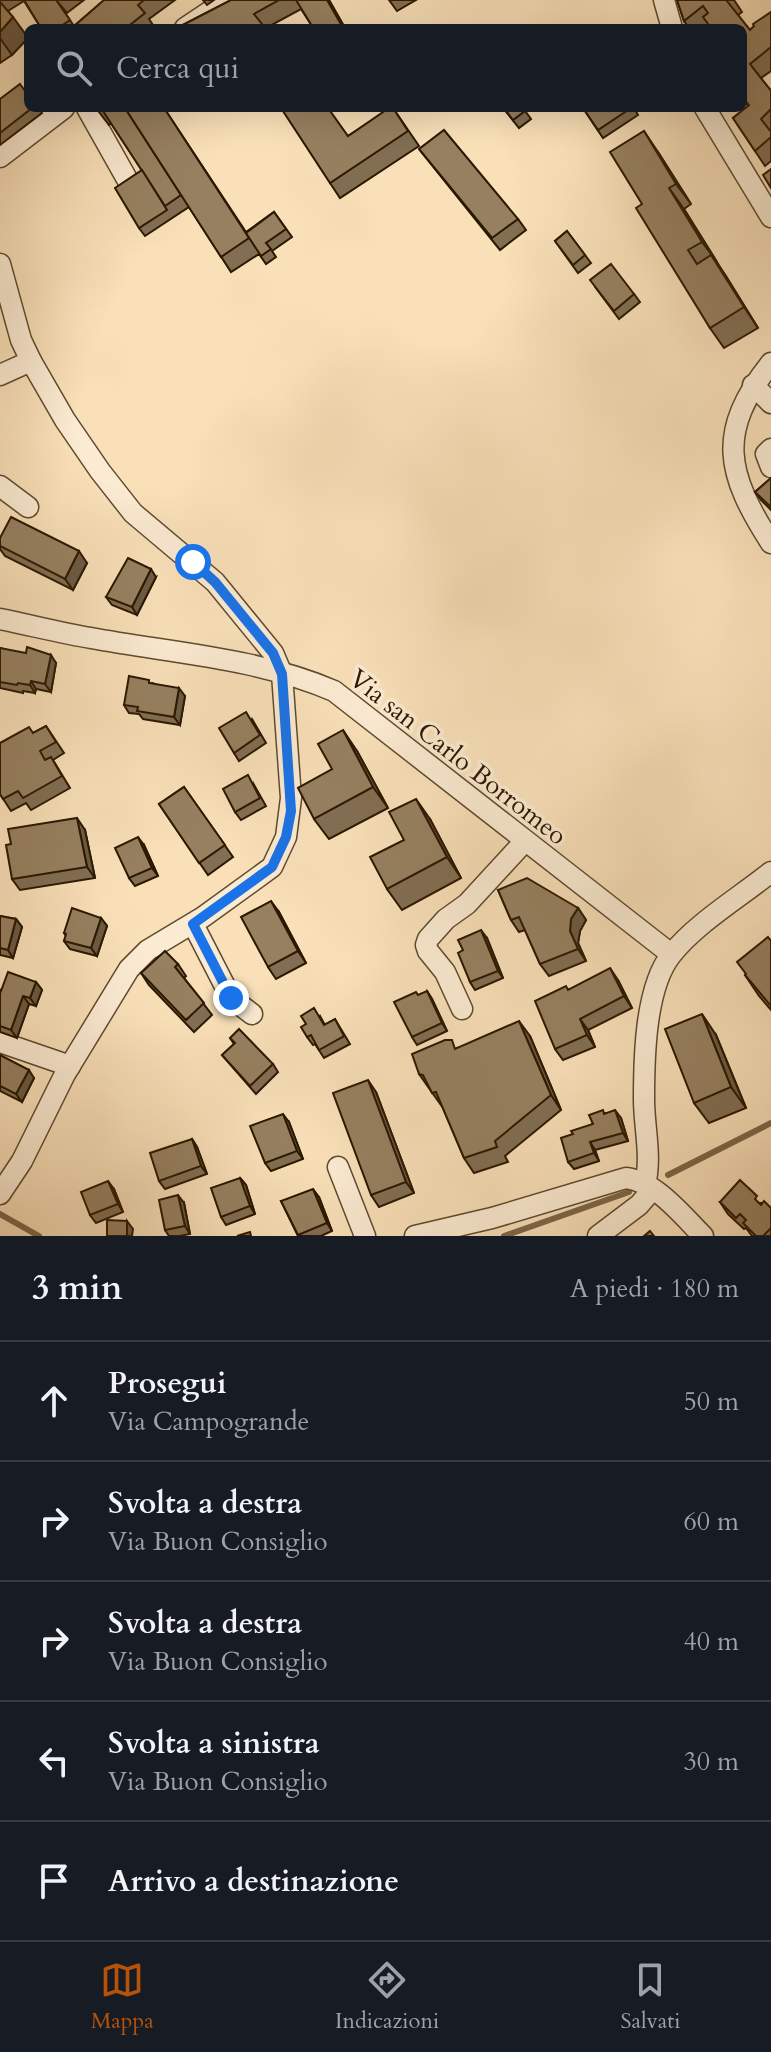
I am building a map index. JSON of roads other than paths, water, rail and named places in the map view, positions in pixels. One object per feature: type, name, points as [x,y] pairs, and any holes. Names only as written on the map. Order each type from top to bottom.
[{"type":"street","points":[[191,24],[227,0]]},
{"type":"street","points":[[664,0],[671,24]]},
{"type":"street","points":[[0,157],[59,112]]},
{"type":"street","points":[[89,112],[132,188]]},
{"type":"street","points":[[707,112],[771,217]]},
{"type":"street","points":[[754,192],[771,178]]},
{"type":"street","points":[[0,264],[21,340],[31,361],[65,420],[116,493],[133,513],[215,582],[273,653],[282,674],[291,798],[285,842],[277,859],[265,873],[193,924],[148,950],[129,969],[48,1104],[22,1161],[0,1194]]},
{"type":"street","points":[[0,375],[31,361]]},
{"type":"street","points":[[771,363],[753,385],[735,425],[734,462],[742,493],[771,543]]},
{"type":"street","points":[[753,385],[771,403]]},
{"type":"street","points":[[771,449],[766,454],[771,467]]},
{"type":"street","points":[[0,486],[28,507]]},
{"type":"street","name":"Via san Carlo Borromeo","points":[[0,619],[90,638],[192,654],[322,686],[350,702],[671,954]]},
{"type":"street","points":[[462,1009],[445,972],[428,951],[428,939],[446,919],[467,904],[525,841]]},
{"type":"street","points":[[598,1236],[639,1205],[648,1187],[643,1100],[647,1040],[657,982],[671,954],[771,872]]},
{"type":"street","points":[[193,924],[231,998],[252,1014]]},
{"type":"street","points":[[0,1042],[70,1066]]},
{"type":"street","points":[[338,1167],[365,1236]]},
{"type":"street","points":[[415,1236],[492,1218],[626,1178],[635,1179],[648,1187],[703,1236]]},
{"type":"waterway","points":[[668,1175],[771,1123]]},
{"type":"waterway","points":[[504,1236],[629,1192]]},
{"type":"waterway","points":[[0,1214],[39,1236]]}]
